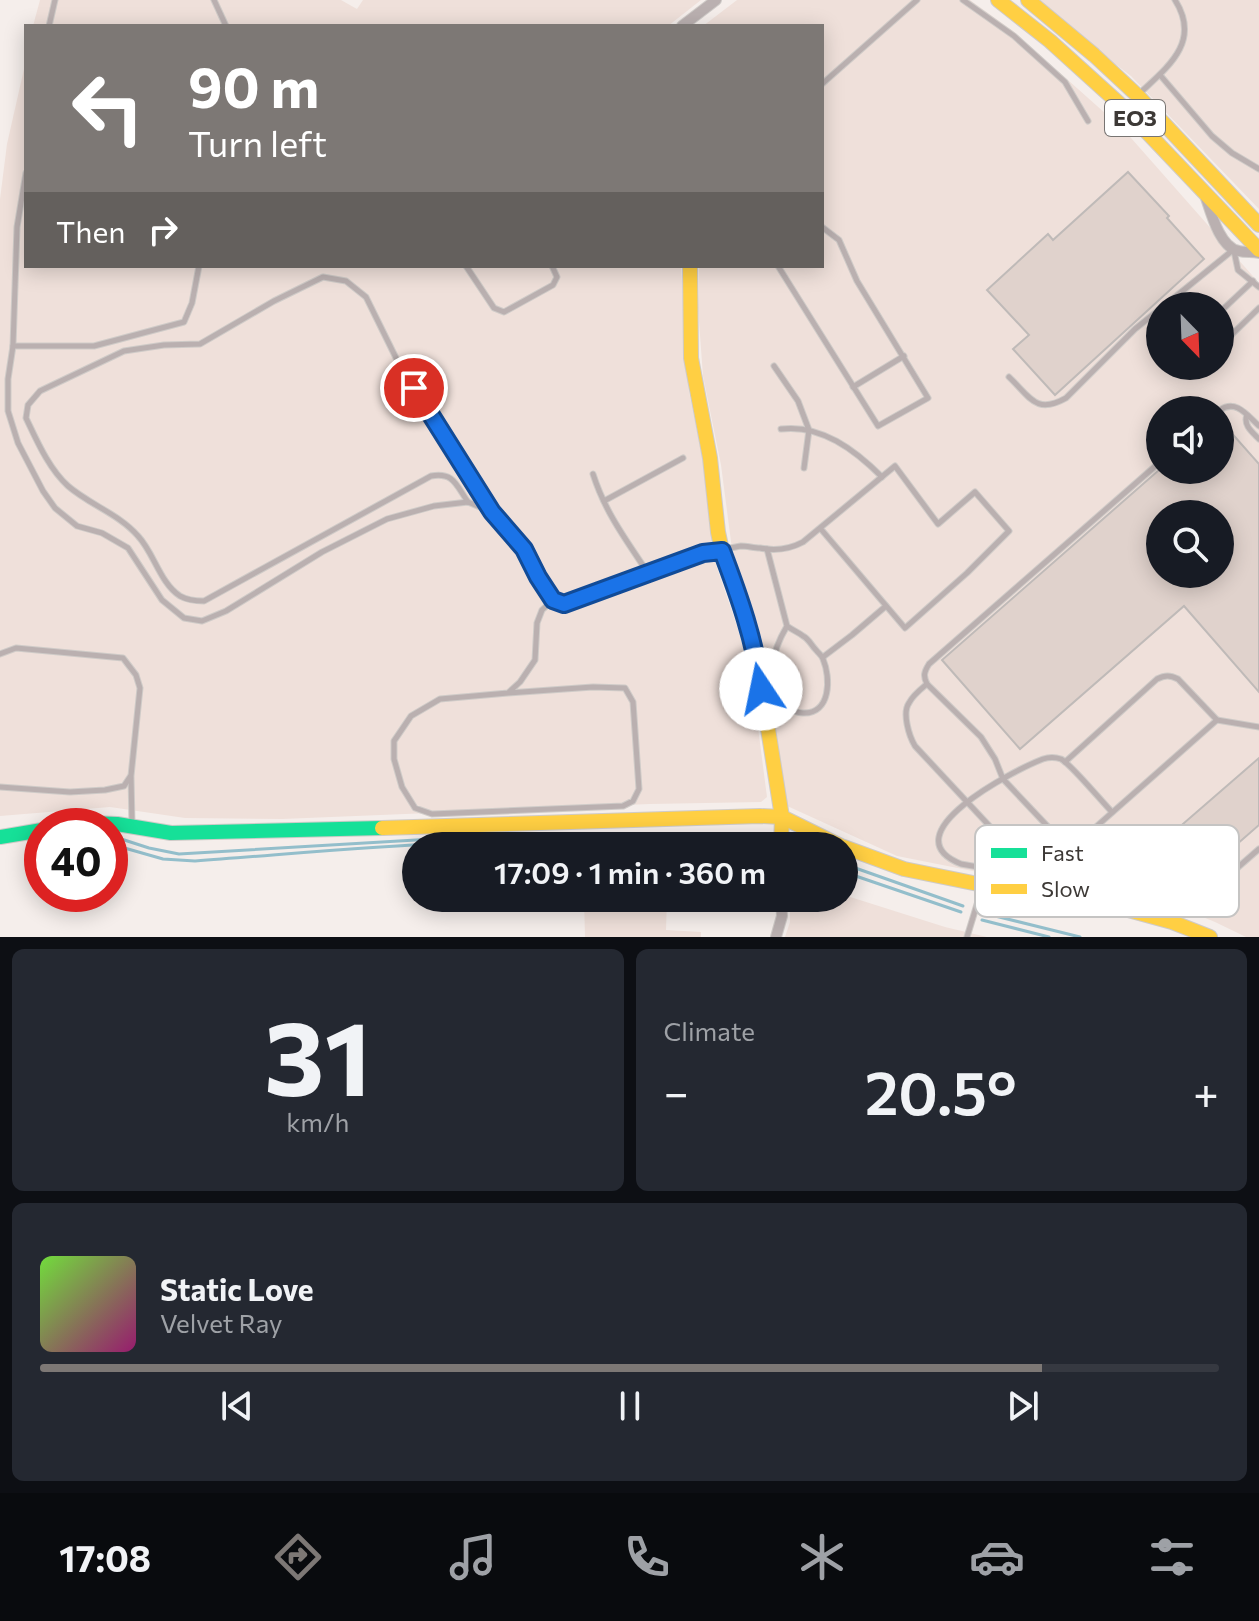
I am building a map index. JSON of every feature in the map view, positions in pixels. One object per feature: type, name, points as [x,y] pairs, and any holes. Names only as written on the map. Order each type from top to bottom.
[{"type":"street","points":[[685,24],[716,0]]},
{"type":"street","name":"ΕΟ3","points":[[998,0],[1102,87],[1151,135],[1259,252]]},
{"type":"street","name":"ΕΟ3","points":[[1028,0],[1138,96],[1259,225]]},
{"type":"street","points":[[1203,191],[1216,226],[1233,250],[1259,252]]},
{"type":"street","points":[[690,268],[691,358],[710,458],[718,532],[741,601],[759,672],[782,817],[781,832]]},
{"type":"street","points":[[128,825],[171,833],[760,816],[782,817],[812,832]]},
{"type":"street","points":[[0,837],[24,833]]},
{"type":"street","points":[[858,852],[904,869],[975,883]]},
{"type":"street","points":[[776,937],[782,912]]},
{"type":"street","points":[[1154,917],[1210,937]]},
{"type":"lane","points":[[49,24],[55,0]]},
{"type":"lane","points":[[214,0],[225,24]]},
{"type":"lane","points":[[824,82],[917,0]]},
{"type":"lane","points":[[963,0],[1014,36],[1065,82],[1088,121]]},
{"type":"lane","points":[[1138,96],[1170,66],[1183,40],[1183,17],[1175,0]]},
{"type":"lane","points":[[1160,75],[1212,136],[1232,153],[1259,169]]},
{"type":"lane","points":[[24,185],[17,227],[13,346],[8,379],[8,411],[18,443],[55,508],[77,526],[102,533],[128,548],[162,600],[184,618],[202,621],[226,611],[322,552],[387,519],[434,506],[468,502],[492,512]]},
{"type":"lane","points":[[779,268],[878,426],[928,398],[857,281],[839,240],[824,229]]},
{"type":"lane","points":[[1182,292],[1233,250],[1238,270],[1259,287]]},
{"type":"lane","points":[[13,346],[94,346],[184,322],[192,303],[199,268]]},
{"type":"lane","points":[[467,268],[494,308],[504,312],[553,285],[557,277],[553,268]]},
{"type":"lane","points":[[468,502],[452,478],[442,474],[431,476],[204,601],[181,597],[168,583],[139,536],[121,520],[69,487],[56,473],[26,418],[28,405],[40,391],[124,351],[200,344],[323,277],[346,281],[366,297],[399,364],[492,512],[524,549],[553,600],[564,604],[703,553],[743,546],[767,549],[796,546],[895,466],[938,524],[975,492],[1009,531],[905,628],[820,528]]},
{"type":"lane","points":[[1234,299],[1253,281]]},
{"type":"lane","points":[[1234,332],[1259,308]]},
{"type":"lane","points":[[1009,377],[1034,401],[1048,406],[1055,404],[1066,398],[1146,320]]},
{"type":"lane","points":[[853,387],[904,356]]},
{"type":"lane","points":[[774,366],[798,401],[809,430],[804,468]]},
{"type":"lane","points":[[1234,406],[1259,426]]},
{"type":"lane","points":[[1247,415],[1247,426],[1259,439]]},
{"type":"lane","points":[[781,429],[809,430],[847,446],[882,477]]},
{"type":"lane","points":[[604,501],[683,458]]},
{"type":"lane","points":[[593,474],[621,535],[648,573]]},
{"type":"lane","points":[[1046,825],[1003,779],[981,737],[927,684],[924,671],[1146,474]]},
{"type":"lane","points":[[767,549],[787,626],[774,653],[772,683],[778,700],[792,710],[802,714],[816,711],[829,690],[823,657],[804,636],[787,626]]},
{"type":"lane","points":[[508,693],[625,688],[633,702],[635,727],[639,789],[633,801],[623,806],[432,814],[415,808],[402,787],[394,759],[394,741],[411,716],[440,699],[508,693],[535,660],[537,623],[542,610],[553,600]]},
{"type":"lane","points":[[823,657],[886,606]]},
{"type":"lane","points":[[0,654],[16,648],[123,658],[136,675],[140,688],[131,776],[132,825]]},
{"type":"lane","points":[[1065,762],[1163,676],[1178,679],[1217,720],[1259,727]]},
{"type":"lane","points":[[927,684],[907,705],[911,740],[989,825]]},
{"type":"lane","points":[[1098,825],[1217,720]]},
{"type":"lane","points":[[975,867],[950,860],[941,851],[938,840],[941,829],[968,802],[1003,779],[1045,758],[1053,757],[1065,762],[1112,812]]},
{"type":"lane","points":[[0,787],[70,792],[105,790],[124,786],[131,776]]},
{"type":"lane","points":[[1239,866],[1259,849]]},
{"type":"lane","points":[[967,937],[975,911]]},
{"type":"shaded area","points":[[40,0],[341,0],[357,9],[363,0],[701,0],[671,24],[34,24]]},
{"type":"shaded area","points":[[737,0],[970,0],[1013,31],[1124,130],[1259,283],[1259,937],[1246,937],[1203,917],[1239,917],[1239,825],[975,825],[975,871],[897,856],[858,838],[858,832],[844,832],[785,805],[769,693],[755,621],[732,549],[721,465],[703,376],[698,308],[699,268],[824,268],[824,24],[706,24]]},
{"type":"shaded area","points":[[1032,0],[1259,0],[1259,209],[1131,76]]},
{"type":"shaded area","points":[[24,69],[24,268],[681,268],[689,392],[703,461],[715,562],[751,674],[767,797],[761,802],[282,819],[185,818],[110,807],[24,808],[24,814],[0,816],[0,199],[7,144]]},
{"type":"shaded area","points":[[858,899],[987,937],[785,937],[790,912],[858,912]]},
{"type":"shaded area","points":[[584,912],[667,912],[666,930],[701,932],[701,937],[585,937]]},
{"type":"building","points":[[1128,172],[1204,259],[1168,292],[1146,292],[1146,312],[1055,395],[1013,349],[1029,335],[987,290],[1048,234],[1053,240]]},
{"type":"building","points":[[1234,436],[1259,464],[1259,692],[1184,606],[1020,749],[942,660],[1146,481],[1146,484],[1234,484]]},
{"type":"building","points":[[1259,758],[1259,825],[1239,842],[1239,825],[1182,825]]},
{"type":"waterway","points":[[128,841],[179,854],[402,841]]},
{"type":"waterway","points":[[128,849],[163,859],[195,861],[402,846]]},
{"type":"waterway","points":[[858,869],[963,906]]},
{"type":"waterway","points":[[858,877],[961,912]]},
{"type":"waterway","points":[[999,917],[1080,937]]},
{"type":"waterway","points":[[982,920],[1049,937]]},
{"type":"traffic: fast","points":[[128,826],[171,833],[382,828]]},
{"type":"traffic: fast","points":[[0,837],[24,833]]},
{"type":"traffic: slow","points":[[998,0],[1050,41],[1124,108],[1259,250]]},
{"type":"traffic: slow","points":[[1028,0],[1138,96],[1259,225]]},
{"type":"traffic: slow","points":[[690,268],[691,358],[710,458],[718,532],[741,601],[759,672],[782,817],[781,832]]},
{"type":"traffic: slow","points":[[382,828],[760,816],[782,817],[813,832]]},
{"type":"traffic: slow","points":[[858,852],[904,869],[975,883]]},
{"type":"traffic: slow","points":[[1154,917],[1210,937]]},
{"type":"route","points":[[414,388],[492,512],[524,549],[553,600],[564,604],[703,553],[722,551],[741,601],[761,689]]}]
